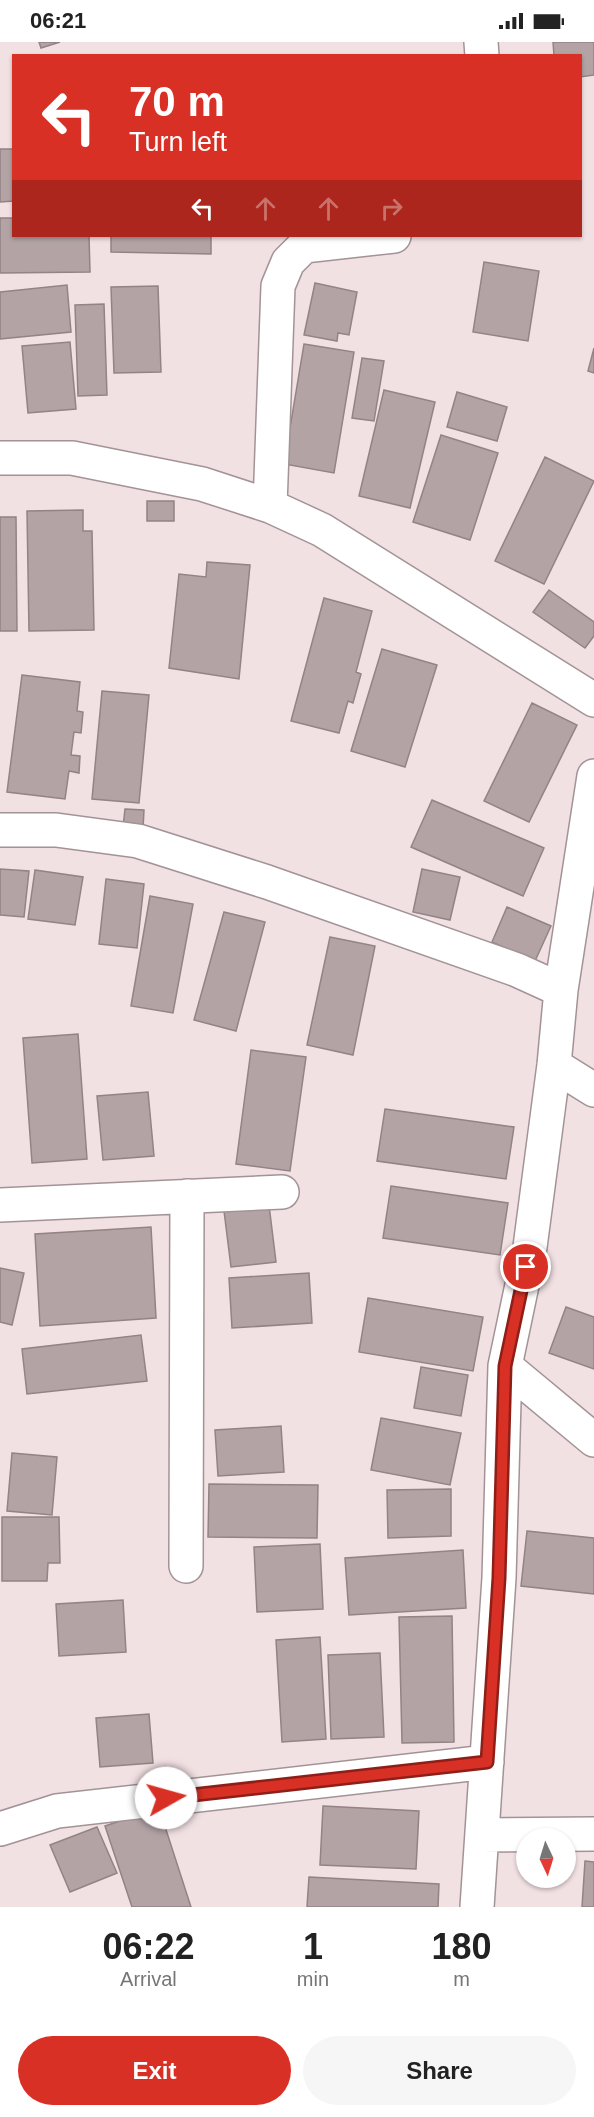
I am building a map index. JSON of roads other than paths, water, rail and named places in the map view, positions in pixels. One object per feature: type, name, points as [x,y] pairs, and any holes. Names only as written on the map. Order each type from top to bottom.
[{"type":"street","points":[[270,506],[278,286],[288,262],[304,246],[385,237]]},
{"type":"street","points":[[0,458],[72,458],[202,484],[270,506],[322,530],[594,700]]},
{"type":"street","points":[[477,1907],[499,1578],[505,1366],[530,1247],[554,1065],[561,990],[594,776]]},
{"type":"street","points":[[0,831],[56,830],[138,841],[278,885],[517,970],[561,990]]},
{"type":"street","points":[[554,1065],[594,1090]]},
{"type":"street","points":[[0,1205],[282,1192]]},
{"type":"street","points":[[186,1566],[187,1196]]},
{"type":"street","points":[[505,1366],[594,1440]]},
{"type":"street","points":[[0,1829],[57,1811],[487,1762]]},
{"type":"street","points":[[482,1835],[594,1834]]}]
